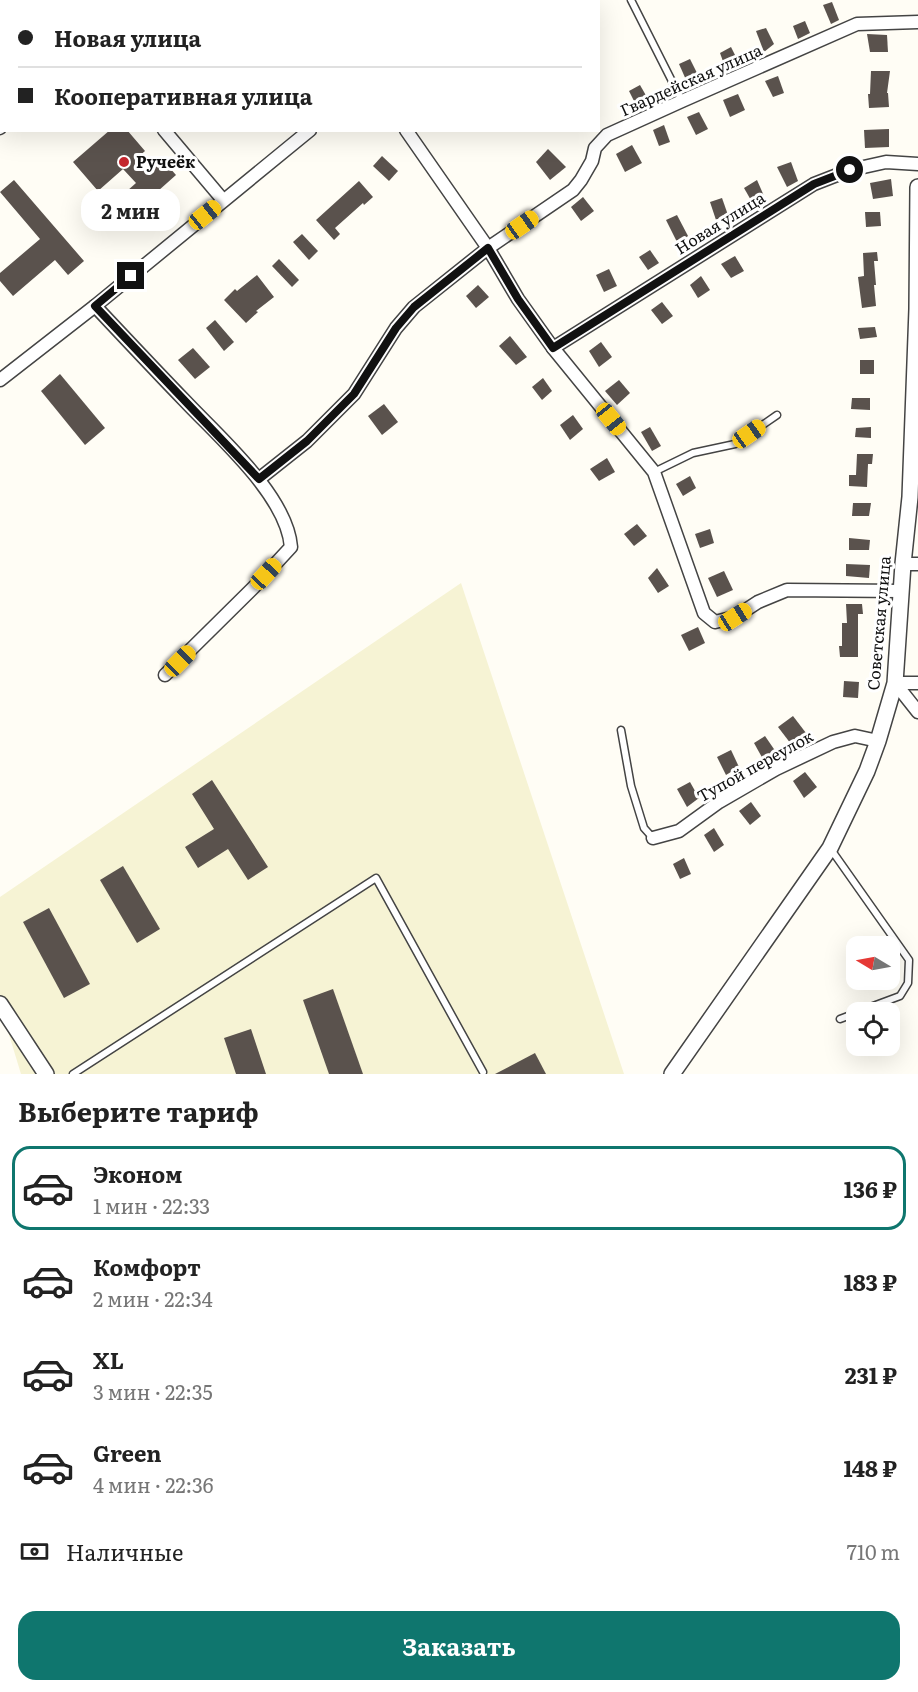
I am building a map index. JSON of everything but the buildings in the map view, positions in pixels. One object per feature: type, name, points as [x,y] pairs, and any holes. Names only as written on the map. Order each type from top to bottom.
[{"type":"street","name":"Гвардейская улица","points":[[259,479],[307,441],[354,394],[396,328],[414,307],[488,248],[573,190],[592,161],[595,148],[607,135],[857,24],[918,22]]},
{"type":"street","points":[[166,132],[223,200]]},
{"type":"street","points":[[0,380],[95,306],[308,132]]},
{"type":"street","points":[[407,132],[488,248],[518,299],[553,348],[654,472],[704,614],[715,622],[735,617],[758,602],[787,590],[902,591]]},
{"type":"street","name":"Новая улица","points":[[553,348],[814,184],[850,170],[886,162],[918,164]]},
{"type":"street","name":"Советская улица","points":[[672,1074],[830,848],[867,771],[895,683],[902,591],[910,564],[909,497],[918,309],[918,187]]},
{"type":"street","points":[[95,306],[259,479],[281,514],[290,536],[291,547],[165,675]]},
{"type":"street","points":[[895,683],[918,683]]},
{"type":"street","points":[[895,683],[918,712]]},
{"type":"street","name":"Тупой переулок","points":[[653,838],[679,831],[719,802],[833,742],[855,736],[878,741]]},
{"type":"street","points":[[0,1004],[46,1074]]},
{"type":"lane","points":[[631,0],[682,101]]},
{"type":"lane","points":[[654,472],[693,453],[735,444],[777,415]]},
{"type":"lane","points":[[621,730],[631,786],[644,828],[653,838]]},
{"type":"lane","points":[[830,848],[909,960],[908,982],[900,996],[885,1002]]},
{"type":"lane","points":[[73,1074],[376,878],[483,1072]]},
{"type":"lane","points":[[840,1019],[846,1017]]},
{"type":"shaded area","points":[[461,583],[624,1074],[21,1074],[0,1005],[0,897]]},
{"type":"place","name":"Ручеёк","points":[[124,162]]},
{"type":"route","points":[[131,276],[95,306],[259,479],[307,441],[354,394],[396,328],[414,307],[488,248],[518,299],[553,348],[814,184],[850,170]]}]
